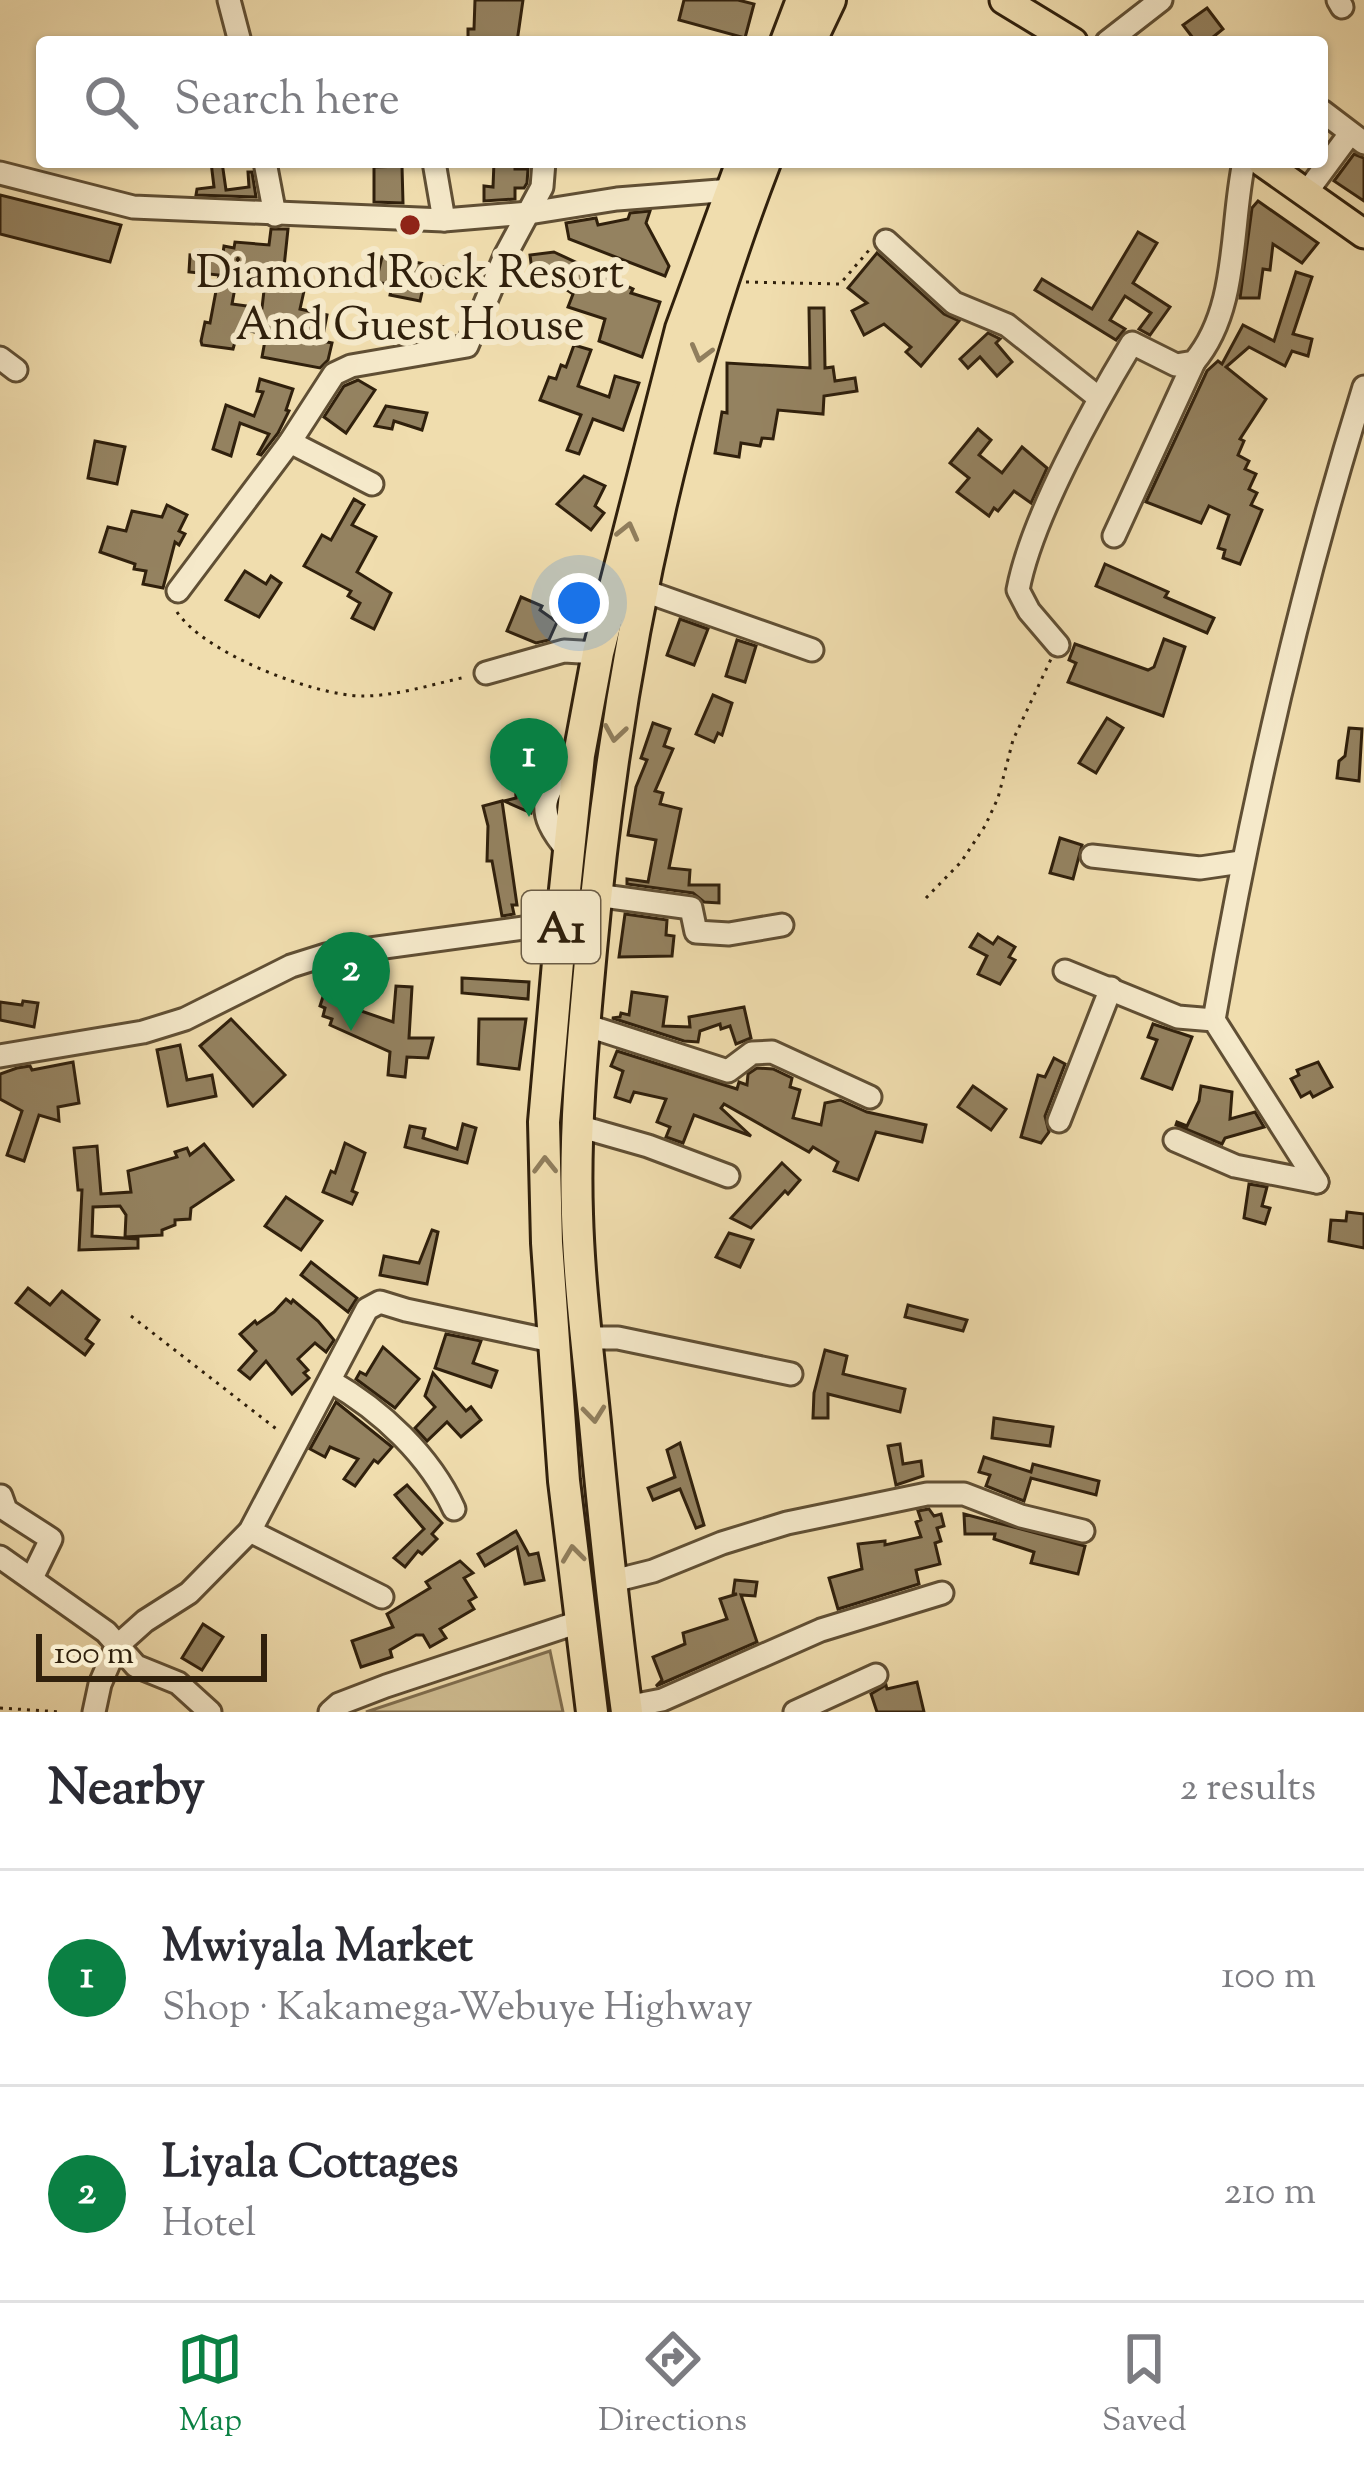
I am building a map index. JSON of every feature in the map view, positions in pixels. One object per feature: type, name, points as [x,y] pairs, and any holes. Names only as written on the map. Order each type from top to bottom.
[{"type":"highway","points":[[788,36],[802,0]]},
{"type":"highway","points":[[813,36],[830,0]]},
{"type":"highway","name":"A1","points":[[627,1710],[609,1582],[577,1214],[584,1025],[614,738],[642,590],[720,280],[763,168]]},
{"type":"highway","name":"A1","points":[[592,1712],[552,1341],[544,1122],[561,928],[579,755],[598,653],[681,329],[737,176]]},
{"type":"main road","points":[[1004,0],[1063,36]]},
{"type":"main road","points":[[1271,168],[1364,234]]},
{"type":"street","points":[[229,0],[238,36]]},
{"type":"street","points":[[1115,36],[1161,0]]},
{"type":"street","points":[[1306,193],[1356,139],[1328,117]]},
{"type":"street","points":[[267,168],[275,214]]},
{"type":"street","points":[[435,168],[444,220]]},
{"type":"street","points":[[178,591],[290,442],[334,374],[351,366],[467,346],[505,256],[542,187],[544,168]]},
{"type":"street","points":[[1114,536],[1194,362],[1209,344],[1218,322],[1243,168]]},
{"type":"street","points":[[0,173],[133,207],[444,220],[529,213],[737,176]]},
{"type":"street","points":[[886,241],[954,303],[1007,325],[1099,398]]},
{"type":"street","points":[[1058,645],[1018,590],[1046,511],[1099,398],[1132,343],[1176,365],[1194,362]]},
{"type":"street","points":[[1175,1140],[1234,1166],[1317,1182],[1214,1020],[1241,862],[1306,580],[1364,387]]},
{"type":"street","points":[[290,442],[372,484]]},
{"type":"street","points":[[642,590],[812,650]]},
{"type":"street","points":[[486,673],[564,651],[598,653]]},
{"type":"street","points":[[1092,856],[1200,868],[1241,862]]},
{"type":"street","points":[[596,896],[691,908],[696,932],[729,934],[782,925]]},
{"type":"street","points":[[0,1056],[143,1032],[185,1019],[291,966],[326,955],[538,926],[561,928]]},
{"type":"street","points":[[1065,971],[1178,1017],[1214,1020]]},
{"type":"street","points":[[1059,1121],[1111,988]]},
{"type":"street","points":[[584,1025],[728,1071],[752,1053],[772,1052],[870,1097]]},
{"type":"street","points":[[578,1126],[728,1176]]},
{"type":"street","points":[[94,1712],[116,1648],[189,1593],[250,1531],[367,1309],[380,1302],[552,1341]]},
{"type":"street","points":[[586,1338],[618,1338],[791,1374]]},
{"type":"street","points":[[330,1381],[410,1445],[441,1480],[454,1509]]},
{"type":"street","points":[[609,1582],[653,1571],[787,1522],[927,1494],[964,1494],[1021,1516],[1083,1531]]},
{"type":"street","points":[[1,1496],[6,1510],[52,1539],[32,1578]]},
{"type":"street","points":[[250,1531],[382,1597]]},
{"type":"street","points":[[0,1557],[106,1632],[136,1666],[178,1683],[210,1712]]},
{"type":"street","points":[[627,1710],[662,1700],[821,1630],[942,1593]]},
{"type":"street","points":[[330,1712],[338,1704],[386,1686],[582,1622]]},
{"type":"street","points":[[795,1712],[876,1675]]},
{"type":"path","points":[[720,280],[840,284],[873,245],[886,241]]},
{"type":"path","points":[[178,591],[173,605],[189,628],[219,648],[305,685],[361,696],[486,673]]},
{"type":"path","points":[[926,898],[961,862],[985,826],[998,798],[1013,740],[1058,645]]},
{"type":"path","points":[[131,1316],[295,1443]]},
{"type":"path","points":[[0,1708],[62,1712]]},
{"type":"shaded area","points":[[550,1651],[563,1712],[366,1712]]},
{"type":"building","points":[[475,0],[523,0],[518,36],[468,36],[468,29],[474,29]]},
{"type":"building","points":[[684,0],[754,4],[746,36],[679,20]]},
{"type":"building","points":[[1207,8],[1223,29],[1214,36],[1191,36],[1183,25]]},
{"type":"building","points":[[1354,154],[1364,158],[1364,201],[1334,181]]},
{"type":"building","points":[[212,168],[223,168],[226,190],[249,187],[248,172],[252,172],[256,197],[196,195],[197,189],[214,187]]},
{"type":"building","points":[[374,168],[402,168],[403,203],[374,202]]},
{"type":"building","points":[[494,168],[528,169],[527,183],[515,188],[515,199],[484,201],[484,186],[493,187]]},
{"type":"building","points":[[0,195],[121,225],[110,262],[0,234]]},
{"type":"building","points":[[1258,201],[1318,243],[1302,263],[1273,244],[1270,270],[1263,269],[1259,298],[1240,298],[1252,208]]},
{"type":"building","points":[[650,211],[646,223],[669,266],[665,276],[569,239],[566,223],[596,218],[598,225]]},
{"type":"building","points":[[271,229],[288,229],[282,286],[304,291],[300,309],[327,315],[322,341],[332,343],[328,360],[320,368],[262,357],[266,335],[239,328],[233,349],[202,345],[219,275],[189,272],[190,255],[199,256],[200,250],[223,253],[224,246],[234,248],[235,242],[269,245]],"holes":[[[237,277],[265,282],[262,308],[232,304]]]},
{"type":"building","points":[[1138,232],[1157,243],[1133,283],[1170,307],[1150,335],[1139,329],[1151,313],[1125,296],[1110,320],[1125,329],[1116,340],[1035,290],[1042,279],[1092,309]]},
{"type":"building","points":[[554,252],[633,289],[631,293],[660,302],[642,357],[599,341],[605,319],[568,307],[573,294],[561,286],[570,266],[532,271],[530,255]]},
{"type":"building","points":[[877,253],[944,314],[959,321],[921,366],[906,352],[911,347],[884,324],[864,335],[852,311],[867,303],[848,288]]},
{"type":"building","points":[[382,257],[457,269],[455,288],[423,288],[420,301],[390,295],[392,285],[376,282]]},
{"type":"building","points":[[1296,272],[1312,277],[1293,334],[1312,339],[1308,356],[1292,351],[1285,366],[1249,347],[1226,367],[1266,399],[1240,439],[1244,441],[1238,455],[1249,461],[1245,469],[1256,474],[1249,489],[1257,493],[1251,505],[1262,510],[1240,564],[1223,558],[1225,550],[1218,548],[1229,515],[1209,506],[1201,523],[1146,502],[1207,371],[1218,361],[1222,364],[1243,325],[1274,341]]},
{"type":"building","points":[[809,308],[824,308],[825,368],[833,367],[835,381],[855,378],[857,391],[824,396],[823,414],[778,410],[773,439],[762,438],[760,446],[741,443],[739,457],[715,453],[722,412],[727,413],[727,363],[810,368]]},
{"type":"building","points":[[988,333],[1000,339],[996,343],[1012,362],[997,376],[980,357],[968,368],[960,359]]},
{"type":"building","points":[[574,345],[591,350],[578,386],[609,397],[615,376],[639,383],[623,430],[593,419],[579,454],[567,450],[581,415],[540,400],[549,377],[556,379],[561,365],[566,367]]},
{"type":"building","points":[[260,379],[293,389],[278,433],[261,455],[269,434],[240,423],[231,456],[213,449],[226,405],[254,416],[263,392],[257,391]]},
{"type":"building","points":[[358,380],[375,390],[346,433],[324,417],[344,386]]},
{"type":"building","points":[[386,406],[427,413],[422,430],[394,421],[392,429],[375,426]]},
{"type":"building","points":[[978,429],[991,440],[979,455],[1002,473],[1022,447],[1047,468],[1031,503],[1014,491],[989,516],[957,492],[969,478],[950,463]]},
{"type":"building","points":[[95,441],[125,447],[117,484],[88,478]]},
{"type":"building","points":[[584,476],[605,486],[595,506],[604,513],[591,530],[557,504]]},
{"type":"building","points":[[354,499],[364,505],[352,525],[376,537],[357,572],[391,593],[374,629],[352,618],[360,603],[348,596],[351,591],[304,566],[322,535],[331,540]]},
{"type":"building","points":[[167,505],[187,515],[179,531],[185,534],[179,545],[175,542],[163,588],[143,584],[146,571],[134,569],[135,564],[100,552],[108,527],[126,531],[132,511],[162,517]]},
{"type":"building","points":[[1105,564],[1214,618],[1207,633],[1096,586]]},
{"type":"building","points":[[245,571],[266,584],[271,576],[281,583],[259,617],[226,600]]},
{"type":"building","points":[[521,597],[542,606],[540,610],[557,622],[549,640],[536,643],[507,631]]},
{"type":"building","points":[[680,619],[708,629],[694,665],[667,655]]},
{"type":"building","points":[[1164,639],[1185,647],[1163,716],[1068,682],[1076,663],[1069,660],[1075,644],[1148,670],[1154,667]]},
{"type":"building","points":[[737,640],[756,646],[745,682],[726,676]]},
{"type":"building","points":[[713,695],[732,703],[722,735],[718,733],[714,742],[696,734]]},
{"type":"building","points":[[1107,718],[1123,728],[1096,773],[1079,763]]},
{"type":"building","points":[[653,723],[670,729],[664,746],[673,749],[655,791],[663,793],[660,804],[681,809],[669,868],[690,870],[689,885],[719,885],[719,903],[704,902],[693,893],[627,884],[627,879],[648,882],[656,840],[628,835],[636,787],[647,760],[641,758]]},
{"type":"building","points":[[1349,728],[1362,729],[1359,781],[1337,778]]},
{"type":"building","points":[[533,738],[535,749],[540,749],[531,813],[504,801],[516,798],[515,776],[507,776],[506,745]]},
{"type":"building","points":[[502,801],[517,905],[512,905],[514,914],[502,916],[492,861],[487,861],[483,806]]},
{"type":"building","points":[[1060,838],[1082,845],[1073,879],[1050,873]]},
{"type":"building","points":[[625,914],[667,920],[666,935],[674,936],[672,956],[619,957]]},
{"type":"building","points":[[978,934],[993,944],[998,937],[1015,947],[1009,957],[1015,960],[1000,984],[978,974],[987,956],[970,947]]},
{"type":"building","points":[[331,972],[346,976],[338,1003],[393,1022],[396,986],[412,987],[409,1038],[433,1038],[428,1058],[407,1057],[405,1077],[388,1075],[390,1052],[330,1025],[332,1019],[323,1016],[325,1008],[320,1006]]},
{"type":"building","points":[[462,978],[529,982],[528,999],[462,993]]},
{"type":"building","points":[[632,992],[667,997],[663,1026],[690,1027],[689,1017],[744,1007],[751,1038],[736,1044],[730,1026],[721,1029],[720,1024],[700,1031],[698,1042],[684,1041],[612,1018],[629,1015]]},
{"type":"building","points":[[23,1001],[38,1003],[34,1027],[0,1020],[0,1002],[22,1005]]},
{"type":"building","points":[[231,1019],[285,1075],[253,1106],[200,1046]]},
{"type":"building","points":[[479,1019],[526,1019],[519,1069],[478,1064]]},
{"type":"building","points":[[1153,1024],[1192,1037],[1172,1089],[1142,1078],[1157,1040],[1148,1037]]},
{"type":"building","points":[[180,1045],[187,1080],[212,1075],[216,1096],[168,1106],[157,1050]]},
{"type":"building","points":[[617,1051],[737,1089],[739,1082],[747,1085],[748,1074],[757,1068],[773,1069],[792,1078],[790,1087],[800,1090],[793,1118],[821,1125],[825,1103],[840,1100],[867,1112],[926,1125],[922,1142],[876,1132],[858,1180],[834,1171],[838,1162],[813,1147],[809,1152],[724,1104],[721,1108],[751,1136],[694,1115],[683,1143],[666,1137],[670,1127],[657,1122],[666,1099],[634,1092],[630,1102],[615,1097],[623,1071],[611,1066]]},
{"type":"building","points":[[1054,1058],[1065,1064],[1045,1116],[1049,1132],[1041,1143],[1021,1137],[1038,1075],[1045,1077]]},
{"type":"building","points":[[73,1062],[79,1103],[58,1107],[59,1121],[39,1115],[24,1161],[7,1155],[22,1111],[0,1099],[0,1074]]},
{"type":"building","points":[[1318,1062],[1332,1087],[1313,1097],[1310,1092],[1301,1097],[1291,1079],[1299,1075],[1297,1070]]},
{"type":"building","points":[[973,1086],[1006,1109],[991,1130],[958,1107]]},
{"type":"building","points":[[1201,1086],[1232,1092],[1230,1119],[1255,1112],[1264,1127],[1225,1138],[1222,1144],[1176,1125],[1187,1126]]},
{"type":"building","points":[[463,1124],[476,1128],[467,1163],[405,1147],[410,1126],[425,1129],[423,1138],[457,1149]]},
{"type":"building","points":[[345,1143],[365,1153],[352,1204],[323,1192]]},
{"type":"building","points":[[204,1144],[233,1180],[191,1208],[190,1219],[175,1220],[162,1235],[125,1237],[126,1215],[120,1206],[93,1207],[92,1236],[138,1239],[138,1248],[79,1250],[82,1190],[78,1190],[74,1148],[97,1146],[101,1194],[131,1192],[128,1171],[177,1157],[175,1152],[187,1148],[190,1155]]},
{"type":"building","points":[[782,1163],[800,1180],[788,1194],[785,1191],[751,1228],[731,1218]]},
{"type":"building","points":[[1249,1184],[1267,1187],[1262,1206],[1270,1208],[1265,1224],[1244,1218]]},
{"type":"building","points":[[286,1197],[322,1221],[301,1250],[265,1226]]},
{"type":"building","points":[[1347,1212],[1364,1214],[1364,1248],[1329,1241],[1331,1220],[1346,1221]]},
{"type":"building","points":[[432,1230],[438,1232],[427,1284],[380,1275],[384,1256],[419,1263]]},
{"type":"building","points":[[729,1233],[753,1240],[740,1267],[716,1257]]},
{"type":"building","points":[[311,1262],[357,1298],[348,1312],[301,1275]]},
{"type":"building","points":[[28,1288],[50,1305],[62,1291],[99,1320],[86,1339],[93,1344],[85,1355],[16,1303]]},
{"type":"building","points":[[286,1299],[318,1321],[334,1340],[326,1352],[315,1343],[298,1359],[309,1378],[292,1394],[266,1361],[250,1379],[239,1370],[256,1351],[240,1334]]},
{"type":"building","points":[[908,1305],[967,1320],[963,1331],[905,1317]]},
{"type":"building","points":[[446,1334],[481,1341],[473,1363],[497,1371],[491,1387],[435,1368]]},
{"type":"building","points":[[383,1347],[419,1379],[395,1408],[356,1379],[360,1372],[366,1375]]},
{"type":"building","points":[[825,1350],[847,1356],[843,1374],[905,1389],[900,1412],[828,1394],[828,1418],[813,1418]]},
{"type":"building","points":[[433,1373],[466,1411],[471,1407],[481,1420],[461,1437],[447,1422],[427,1441],[415,1428],[435,1407],[425,1396]]},
{"type":"building","points":[[336,1402],[392,1447],[378,1463],[374,1460],[355,1486],[344,1479],[358,1459],[330,1447],[325,1457],[310,1449]]},
{"type":"building","points":[[994,1418],[1053,1427],[1050,1446],[992,1438]]},
{"type":"building","points":[[680,1443],[704,1525],[696,1528],[680,1489],[653,1500],[648,1488],[675,1477],[667,1450]]},
{"type":"building","points":[[900,1444],[903,1464],[921,1461],[923,1476],[896,1485],[888,1446]]},
{"type":"building","points":[[984,1457],[1031,1472],[1033,1464],[1099,1481],[1096,1495],[1031,1478],[1024,1501],[986,1486],[990,1475],[979,1472]]},
{"type":"building","points":[[407,1485],[442,1523],[432,1534],[437,1539],[405,1567],[394,1558],[424,1529],[395,1495]]},
{"type":"building","points":[[929,1509],[934,1516],[941,1514],[944,1526],[937,1528],[941,1541],[935,1543],[940,1564],[916,1570],[919,1584],[838,1609],[829,1578],[862,1569],[858,1544],[885,1541],[885,1545],[921,1537],[918,1511]]},
{"type":"building","points":[[964,1514],[1085,1546],[1078,1574],[1031,1563],[1034,1552],[994,1539],[995,1534],[965,1534]]},
{"type":"building","points":[[516,1531],[529,1555],[538,1553],[544,1580],[525,1584],[517,1547],[485,1566],[478,1554]]},
{"type":"building","points":[[460,1561],[473,1573],[464,1578],[476,1597],[469,1601],[474,1609],[440,1629],[446,1638],[430,1647],[423,1635],[416,1635],[390,1650],[392,1657],[361,1667],[352,1641],[393,1627],[387,1614],[430,1588],[426,1582]]},
{"type":"building","points":[[735,1580],[757,1582],[755,1596],[741,1595],[757,1642],[656,1686],[662,1680],[653,1657],[685,1644],[683,1633],[727,1619],[720,1599],[737,1594],[733,1594]]},
{"type":"building","points":[[203,1624],[223,1637],[202,1670],[182,1658]]},
{"type":"building","points":[[917,1682],[924,1712],[877,1712],[871,1694],[886,1685],[887,1689]]},
{"type":"place","name":"Diamond Rock Resort And Guest House","points":[[410,225]]},
{"type":"place","name":"Mwiyala Market","points":[[529,817]]},
{"type":"place","name":"Liyala Cottages","points":[[351,1031]]}]
